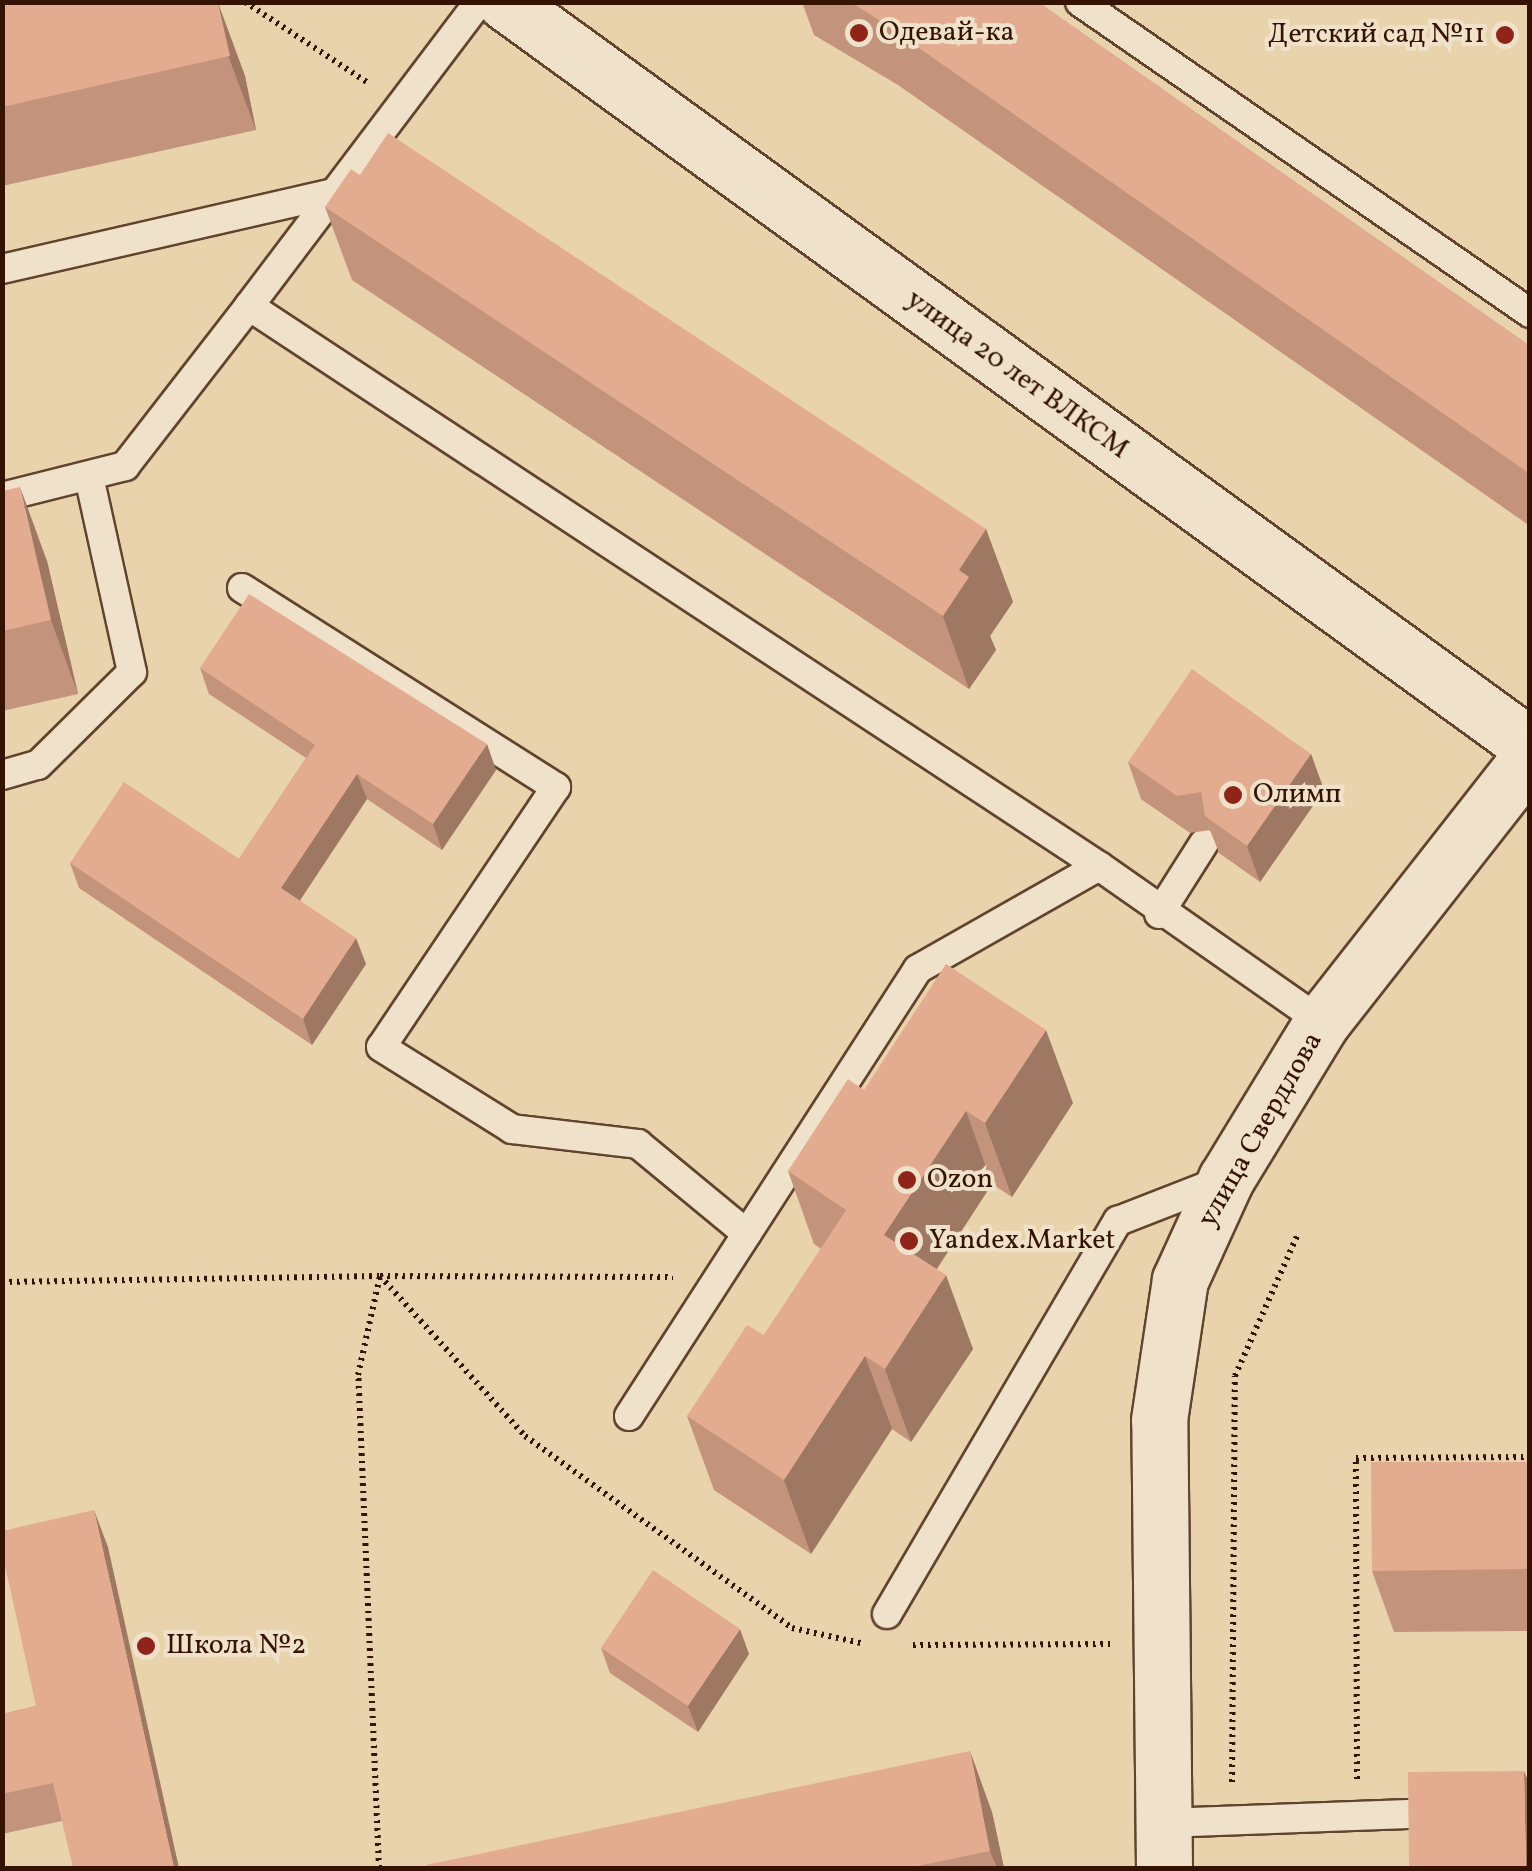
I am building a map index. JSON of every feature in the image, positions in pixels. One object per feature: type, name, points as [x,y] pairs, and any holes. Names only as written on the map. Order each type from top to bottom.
[{"type":"street","name":"улица 20 лет ВЛКСМ","points":[[505,2],[560,19],[1530,746]]},
{"type":"street","name":"улица Свердлова","points":[[1164,1846],[1160,1420],[1180,1280],[1226,1180],[1322,1022],[1530,757]]},
{"type":"lane","points":[[2,498],[90,478],[136,455],[479,2]]},
{"type":"lane","points":[[1080,2],[1530,313]]},
{"type":"lane","points":[[2,269],[334,194]]},
{"type":"lane","points":[[249,306],[1098,866],[1159,914],[1322,1022]]},
{"type":"lane","points":[[2,775],[49,756],[132,672],[90,478]]},
{"type":"lane","points":[[242,588],[556,786],[382,1047],[512,1128],[638,1144],[747,1234]]},
{"type":"lane","points":[[1159,914],[1204,842]]},
{"type":"lane","points":[[629,1416],[918,969],[1098,866]]},
{"type":"lane","points":[[888,1614],[1118,1221],[1226,1180]]},
{"type":"lane","points":[[1164,1846],[1232,1821],[1472,1812]]},
{"type":"path","points":[[245,2],[401,105]]},
{"type":"path","points":[[1232,1821],[1235,1376],[1298,1234]]},
{"type":"path","points":[[380,1276],[525,1436],[792,1628],[869,1645]]},
{"type":"path","points":[[379,1868],[358,1375],[380,1276]]},
{"type":"path","points":[[2,1282],[380,1276],[718,1278]]},
{"type":"path","points":[[1357,1816],[1356,1458],[1530,1457]]},
{"type":"path","points":[[908,1645],[1162,1644]]},
{"type":"building","points":[[2,2],[218,3],[230,56],[2,107]]},
{"type":"building","points":[[850,2],[1038,2],[1530,346],[1530,474],[873,16]]},
{"type":"building","points":[[388,133],[986,529],[959,570],[969,577],[943,616],[325,207],[351,169],[360,175]]},
{"type":"building","points":[[20,487],[51,620],[2,631],[2,491]]},
{"type":"building","points":[[249,594],[487,744],[433,824],[357,774],[281,888],[356,938],[303,1019],[70,863],[124,782],[239,859],[315,745],[200,668]]},
{"type":"building","name":"Олимп","points":[[1192,669],[1311,754],[1247,846],[1205,816],[1201,792],[1177,796],[1128,762]]},
{"type":"building","points":[[946,964],[1046,1030],[985,1123],[966,1111],[884,1235],[946,1275],[885,1369],[865,1356],[784,1480],[687,1416],[747,1325],[764,1335],[846,1210],[788,1171],[848,1079],[864,1090]]},
{"type":"building","points":[[1371,1462],[1530,1462],[1530,1569],[1372,1571]]},
{"type":"building","points":[[94,1510],[174,1868],[73,1868],[53,1783],[2,1794],[2,1714],[36,1706],[2,1552],[2,1531]]},
{"type":"building","points":[[653,1570],[740,1629],[688,1706],[601,1648]]},
{"type":"building","points":[[970,1751],[990,1851],[908,1868],[426,1865]]},
{"type":"building","points":[[1524,1771],[1526,1868],[1409,1868],[1408,1772]]},
{"type":"place","name":"Одевай-ка","points":[[859,33]]},
{"type":"place","name":"Детский сад №11","points":[[1505,35]]},
{"type":"place","name":"Олимп","points":[[1233,795]]},
{"type":"place","name":"Ozon","points":[[907,1180]]},
{"type":"place","name":"Yandex.Market","points":[[909,1241]]},
{"type":"place","name":"Школа №2","points":[[146,1646]]}]
